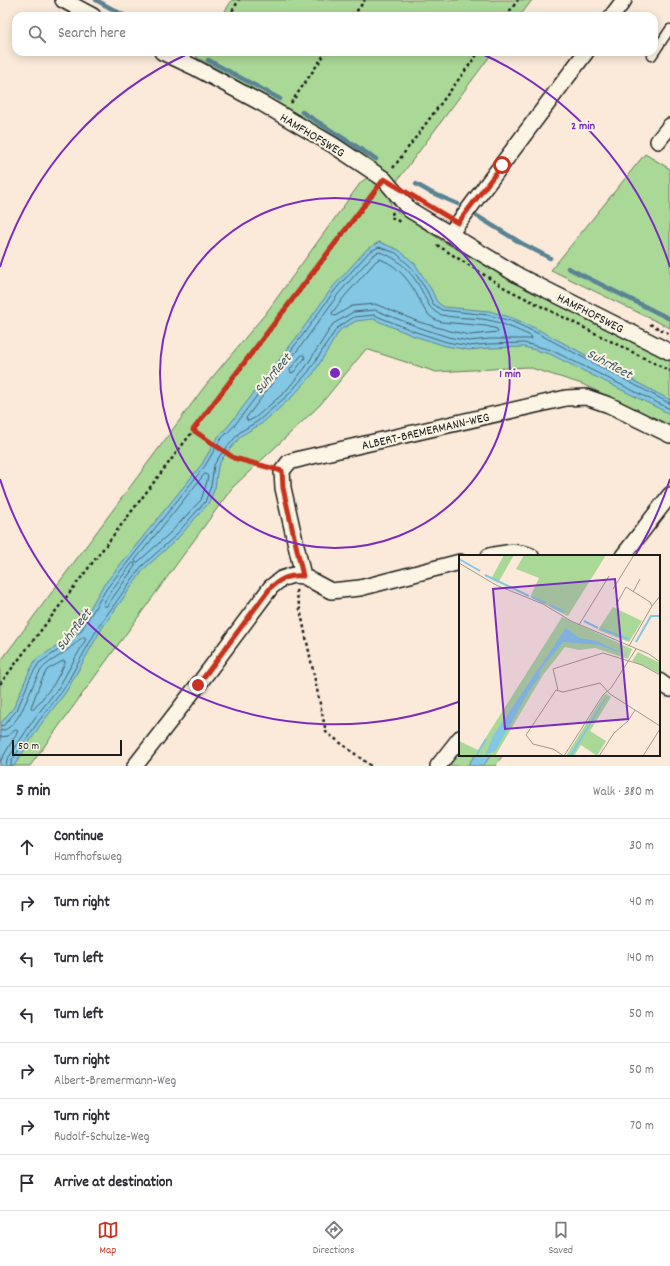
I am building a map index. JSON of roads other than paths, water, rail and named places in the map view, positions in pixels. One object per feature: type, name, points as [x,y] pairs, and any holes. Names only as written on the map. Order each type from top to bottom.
[{"type":"street","points":[[63,0],[86,12]]},
{"type":"street","points":[[615,12],[624,0]]},
{"type":"street","name":"HAMFHOFSWEG","points":[[171,56],[194,67],[282,115],[333,145],[384,179],[410,210],[519,276],[670,352]]},
{"type":"street","points":[[450,234],[583,56]]},
{"type":"street","points":[[658,142],[670,126]]},
{"type":"street","name":"ALBERT-BREMERMANN-WEG","points":[[298,575],[283,488],[282,471],[289,462],[566,398],[586,397],[609,405],[670,435]]},
{"type":"street","points":[[624,555],[670,494]]},
{"type":"street","points":[[495,555],[522,552],[529,555]]},
{"type":"street","points":[[135,766],[271,587],[280,579],[298,575],[331,591],[360,588],[459,562]]},
{"type":"street","points":[[660,682],[670,690]]},
{"type":"street","points":[[438,766],[459,739]]},
{"type":"lane","points":[[658,47],[670,29]]},
{"type":"water","name":"Suhrfleet","points":[[379,242],[399,250],[415,264],[431,289],[437,302],[444,307],[489,311],[513,318],[539,330],[670,400],[670,414],[550,354],[524,347],[469,350],[446,346],[414,336],[373,319],[356,321],[340,330],[313,374],[291,398],[261,424],[242,435],[224,456],[218,466],[215,488],[208,504],[177,539],[144,569],[102,628],[66,692],[41,724],[14,766],[0,766],[0,724],[14,707],[36,659],[61,644],[78,629],[103,586],[202,464],[217,438],[230,424],[299,334],[332,288],[367,249]]},
{"type":"water","points":[[474,756],[490,756],[483,766],[467,766]]},
{"type":"waterway","points":[[96,0],[118,12]]},
{"type":"waterway","points":[[208,60],[280,99]]},
{"type":"waterway","points":[[302,112],[376,159]]},
{"type":"waterway","points":[[416,184],[430,192],[458,204]]},
{"type":"waterway","points":[[477,216],[521,243],[550,258]]},
{"type":"waterway","points":[[568,268],[670,319]]}]
